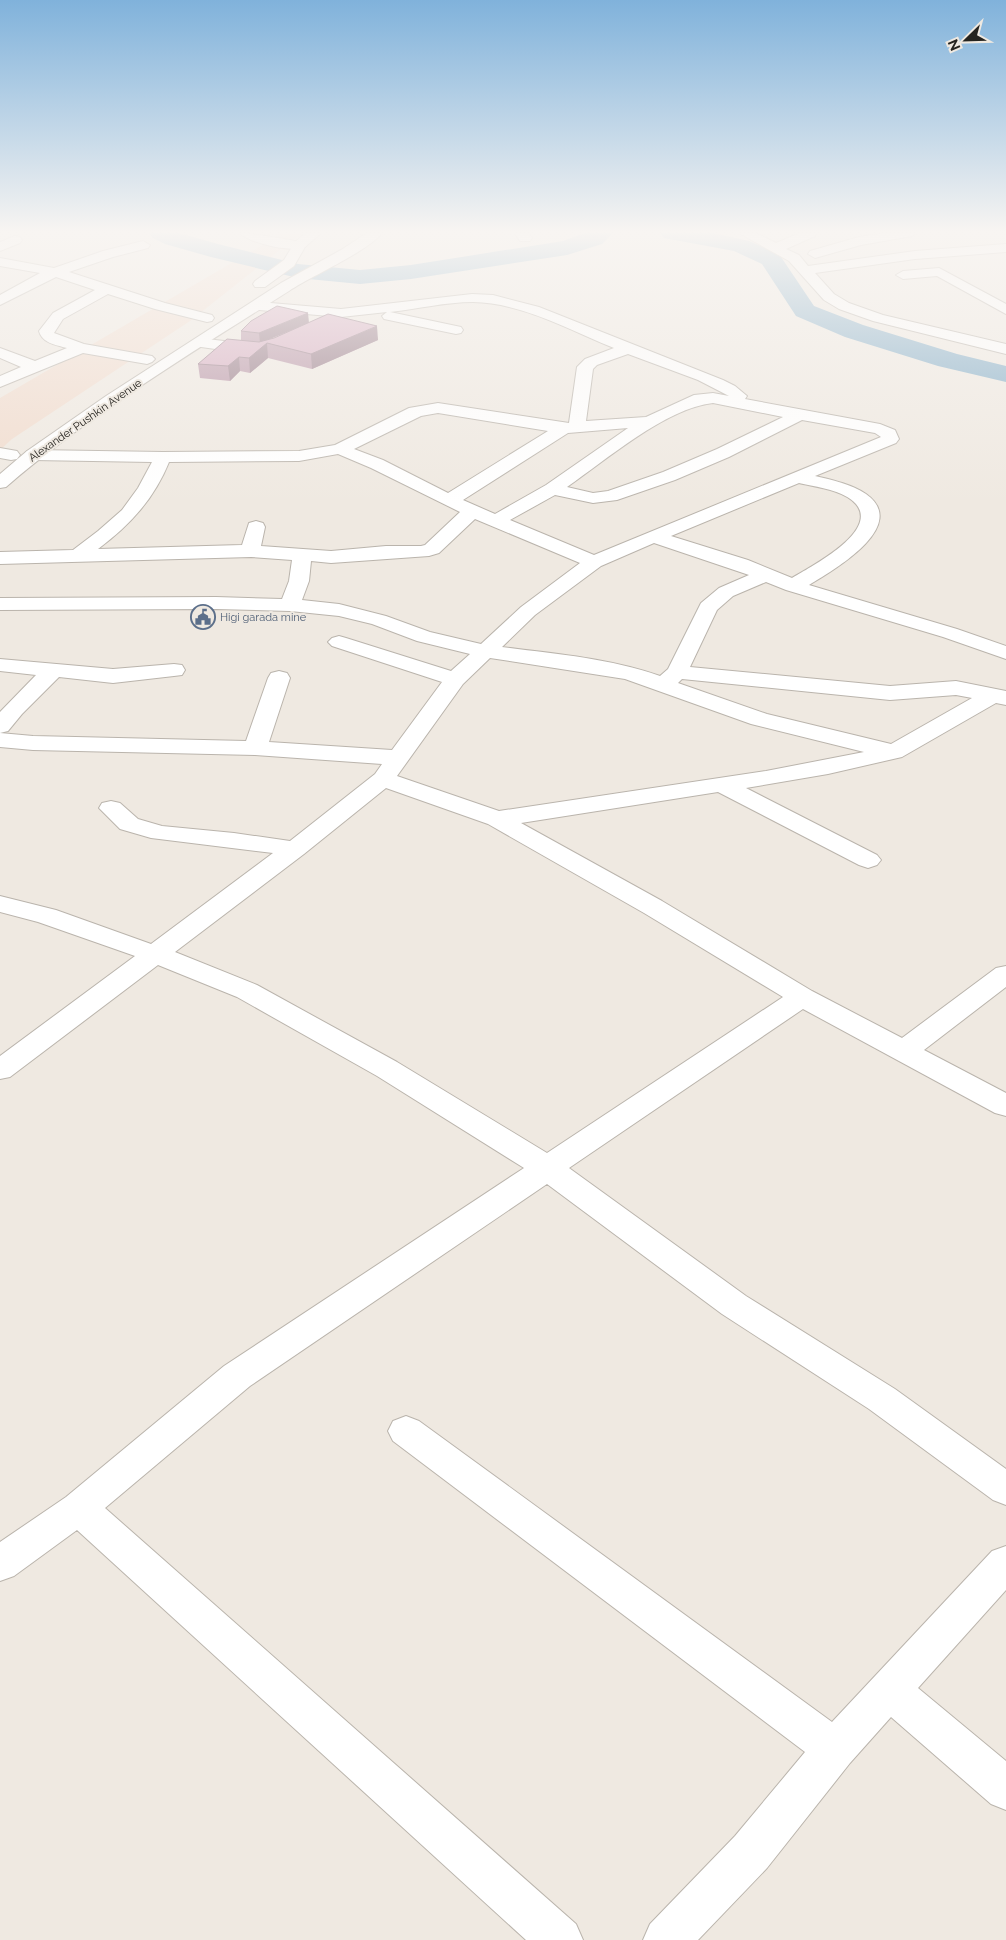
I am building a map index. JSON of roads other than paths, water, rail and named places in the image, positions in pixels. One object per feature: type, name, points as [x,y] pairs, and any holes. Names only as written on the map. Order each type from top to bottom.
[{"type":"street","points":[[52,324],[46,331],[47,335],[51,338],[80,348],[147,359]]},
{"type":"street","points":[[192,328],[199,324]]},
{"type":"street","name":"Alexander Pushkin Avenue","points":[[0,484],[33,455],[112,399],[230,324]]},
{"type":"street","points":[[426,324],[456,330]]},
{"type":"street","points":[[566,324],[721,385],[730,389],[748,404]]},
{"type":"street","points":[[901,324],[1006,349]]},
{"type":"street","name":"Alexander Pushkin Avenue","points":[[4,457],[177,338]]},
{"type":"street","points":[[199,343],[252,350],[269,348]]},
{"type":"street","points":[[0,382],[80,348]]},
{"type":"street","points":[[449,501],[571,427],[585,367],[591,362],[627,349]]},
{"type":"street","points":[[0,353],[35,367]]},
{"type":"street","points":[[0,1070],[295,849],[384,779],[455,679],[528,611],[594,562],[890,439],[889,434],[880,429],[714,398],[694,400],[649,422],[552,489],[497,520]]},
{"type":"street","points":[[33,455],[163,457],[299,456],[340,449],[415,412],[438,408],[571,427],[649,422]]},
{"type":"street","points":[[552,489],[594,498],[611,496],[669,476],[722,454],[800,415]]},
{"type":"street","points":[[340,449],[377,464],[449,501],[594,562]]},
{"type":"street","points":[[77,556],[109,534],[125,520],[154,479],[163,457]]},
{"type":"street","points":[[793,586],[840,556],[860,540],[869,524],[868,509],[862,499],[846,492],[795,477]]},
{"type":"street","points":[[0,558],[251,551],[347,556],[386,552],[428,551],[472,511]]},
{"type":"street","points":[[251,551],[256,527]]},
{"type":"street","points":[[653,537],[741,564],[793,586],[950,633],[1006,652]]},
{"type":"street","points":[[290,605],[300,580],[302,555]]},
{"type":"street","points":[[670,679],[708,606],[726,592],[765,575]]},
{"type":"street","points":[[0,604],[142,602],[290,605],[339,610],[379,620],[424,637],[485,651],[599,666],[670,679],[890,692],[956,688],[999,697]]},
{"type":"street","points":[[340,642],[455,679]]},
{"type":"street","points":[[0,665],[113,676],[174,670]]},
{"type":"street","points":[[0,726],[14,709],[55,669]]},
{"type":"street","points":[[255,748],[279,678]]},
{"type":"street","points":[[670,679],[759,719],[894,752]]},
{"type":"street","points":[[497,818],[811,770],[894,752],[999,697]]},
{"type":"street","points":[[0,740],[33,743],[255,748],[399,758]]},
{"type":"street","points":[[384,779],[497,818],[653,907],[802,996],[1006,1106]]},
{"type":"street","points":[[720,784],[868,860]]},
{"type":"street","points":[[111,808],[130,824],[160,833],[234,840],[295,849]]},
{"type":"street","points":[[0,904],[47,916],[155,954],[247,991],[387,1069],[547,1168],[734,1305],[882,1399],[1006,1489]]},
{"type":"street","points":[[905,1050],[1006,974]]},
{"type":"street","points":[[0,1564],[79,1508],[237,1376],[802,996]]},
{"type":"street","points":[[406,1431],[835,1749]]},
{"type":"street","points":[[79,1508],[560,1940]]},
{"type":"street","points":[[666,1940],[752,1852],[835,1749],[1006,1563]]},
{"type":"street","points":[[889,1689],[1006,1789]]},
{"type":"waterway","points":[[836,324],[948,360],[1006,374]]},
{"type":"place","name":"Higi garada mine","points":[[203,617]]}]
